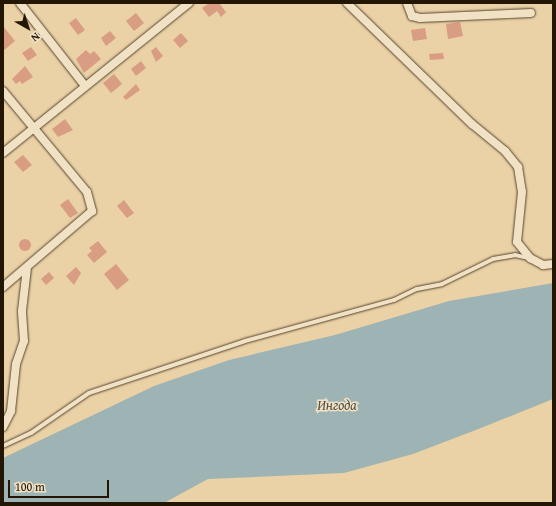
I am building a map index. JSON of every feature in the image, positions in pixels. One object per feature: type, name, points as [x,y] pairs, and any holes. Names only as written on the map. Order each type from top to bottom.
[{"type":"street","points":[[20,3],[85,86]]},
{"type":"street","points":[[3,153],[189,3]]},
{"type":"street","points":[[347,3],[472,124],[505,151],[518,167],[522,192],[517,242],[530,258],[553,264]]},
{"type":"street","points":[[407,3],[412,16],[420,18],[531,13]]},
{"type":"street","points":[[3,91],[87,192],[92,211],[3,287]]},
{"type":"street","points":[[3,427],[11,411],[16,364],[24,341],[22,311],[27,268]]},
{"type":"lane","points":[[3,446],[31,433],[88,393],[245,341],[394,300],[417,289],[442,284],[493,260],[515,255],[530,258]]},
{"type":"water","name":"Ингода","points":[[553,283],[553,399],[481,428],[413,454],[344,473],[208,479],[164,503],[3,503],[3,458],[154,386],[229,360],[335,335],[449,301]]},
{"type":"building","points":[[209,3],[219,3],[226,12],[221,17],[217,11],[209,17],[202,8]]},
{"type":"building","points":[[136,13],[144,23],[134,31],[126,21]]},
{"type":"building","points":[[76,18],[85,30],[78,35],[69,23]]},
{"type":"building","points":[[460,22],[463,36],[448,39],[446,24]]},
{"type":"building","points":[[3,26],[15,41],[3,51]]},
{"type":"building","points":[[425,28],[427,39],[413,41],[411,30]]},
{"type":"building","points":[[110,31],[116,38],[106,46],[101,38]]},
{"type":"building","points":[[181,33],[188,41],[180,48],[173,40]]},
{"type":"building","points":[[31,47],[37,55],[28,61],[22,53]]},
{"type":"building","points":[[156,47],[163,56],[156,62],[151,51]]},
{"type":"building","points":[[86,50],[90,54],[94,51],[101,59],[84,73],[76,59]]},
{"type":"building","points":[[443,53],[444,59],[430,60],[429,54]]},
{"type":"building","points":[[141,61],[146,68],[136,76],[131,69]]},
{"type":"building","points":[[25,66],[33,77],[22,84],[20,81],[16,84],[12,79]]},
{"type":"building","points":[[114,74],[122,84],[111,93],[103,83]]},
{"type":"building","points":[[136,84],[140,90],[126,100],[123,97]]},
{"type":"building","points":[[65,119],[73,130],[58,137],[52,129]]},
{"type":"building","points":[[23,155],[32,165],[23,172],[14,162]]},
{"type":"building","points":[[68,199],[78,213],[70,218],[60,205]]},
{"type":"building","points":[[124,200],[134,213],[127,218],[117,206]]},
{"type":"building","points":[[27,239],[30,240],[30,250],[23,251],[20,250],[19,243],[20,240]]},
{"type":"building","points":[[98,241],[107,252],[94,263],[87,255],[92,251],[89,248]]},
{"type":"building","points":[[116,264],[129,280],[117,290],[104,274]]},
{"type":"building","points":[[76,267],[81,273],[74,285],[66,276]]},
{"type":"building","points":[[49,272],[54,278],[46,285],[41,279]]}]
